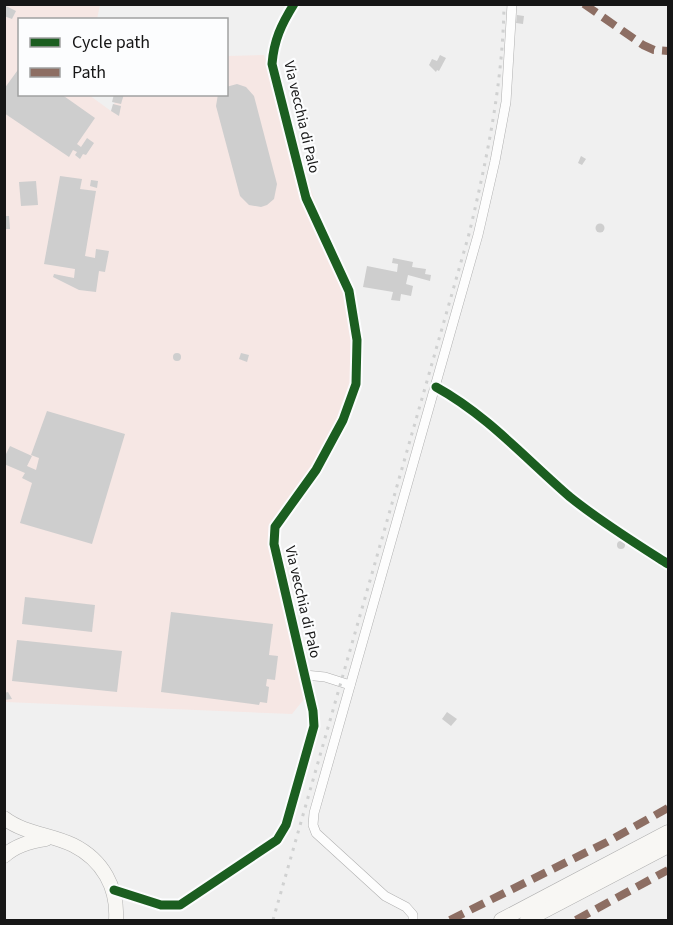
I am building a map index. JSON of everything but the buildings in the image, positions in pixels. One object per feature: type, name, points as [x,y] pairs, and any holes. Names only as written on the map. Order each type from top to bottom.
[{"type":"main road","points":[[4,818],[28,831],[73,845],[93,858],[105,873],[114,890],[117,907],[116,921]]},
{"type":"main road","points":[[501,921],[669,832]]},
{"type":"main road","points":[[4,856],[10,850],[29,842],[51,838]]},
{"type":"main road","points":[[527,921],[669,846]]},
{"type":"street","name":"Via vecchia di Palo","points":[[114,890],[161,905],[180,905],[276,840],[286,825],[314,726],[313,711],[274,544],[275,527],[316,470],[343,420],[356,384],[357,340],[350,291],[306,198],[272,64],[274,45],[283,22],[294,4]]},
{"type":"street","points":[[413,921],[406,907],[385,896],[316,833],[313,825],[314,813],[478,235],[506,102],[512,4]]},
{"type":"street","points":[[436,387],[452,395],[508,440],[578,503],[610,527],[669,564]]},
{"type":"street","points":[[305,675],[325,677],[350,685]]},
{"type":"shaded area","points":[[5,5],[100,5],[97,18],[18,18],[18,96],[90,96],[111,111],[118,96],[228,96],[228,56],[264,55],[337,264],[357,340],[349,402],[308,480],[275,527],[309,693],[292,714],[5,702]]},
{"type":"railway","points":[[273,920],[469,234],[493,120],[501,62],[504,4]]},
{"type":"marked path","points":[[584,4],[643,45],[654,50],[668,51]]},
{"type":"marked path","points":[[450,920],[607,842],[668,808]]},
{"type":"marked path","points":[[576,920],[668,870]]},
{"type":"cycle path","points":[[114,890],[161,905],[180,905],[277,840],[286,825],[314,726],[313,711],[274,544],[275,527],[316,470],[343,420],[356,384],[357,340],[349,291],[306,198],[272,64],[279,33],[294,4]]},
{"type":"cycle path","points":[[436,387],[455,398],[489,424],[570,497],[618,532],[668,564]]}]
